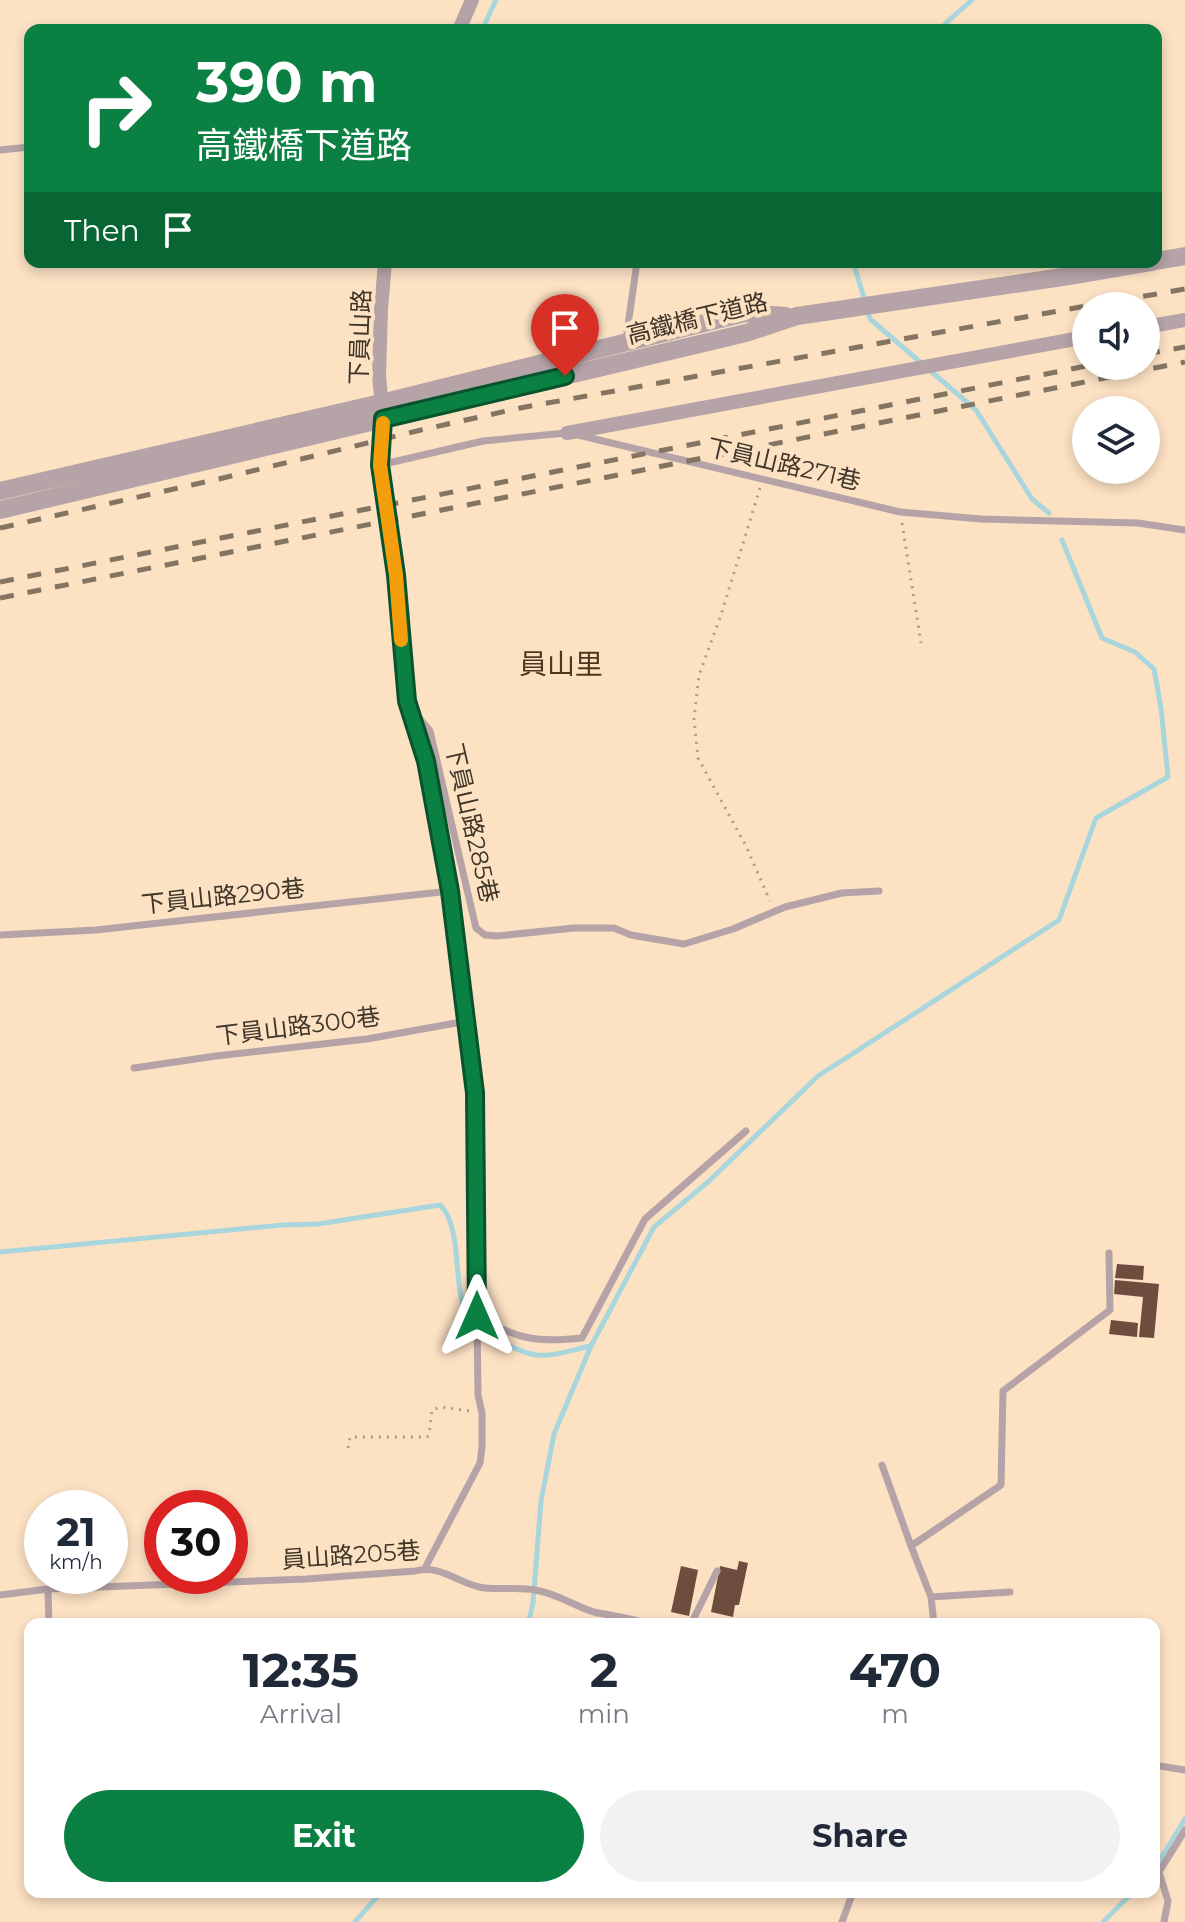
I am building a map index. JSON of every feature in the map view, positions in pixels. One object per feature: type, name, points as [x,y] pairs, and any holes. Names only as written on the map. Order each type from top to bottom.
[{"type":"street","points":[[462,24],[472,0]]},
{"type":"street","name":"高鐵橋下道路","points":[[1162,260],[1185,256]]},
{"type":"street","name":"下員山路","points":[[384,268],[379,375],[382,411],[380,465],[396,575],[407,701],[426,761],[450,891],[467,1021],[475,1093],[477,1316]]},
{"type":"street","name":"高鐵橋下道路","points":[[0,510],[745,313],[797,316],[1118,268]]},
{"type":"street","points":[[1160,324],[1185,320]]},
{"type":"street","points":[[567,433],[1072,339]]},
{"type":"street","name":"高鐵橋下道路","points":[[0,491],[382,411]]},
{"type":"lane","points":[[0,150],[24,148]]},
{"type":"lane","points":[[627,332],[636,268]]},
{"type":"lane","name":"下員山路271巷","points":[[380,465],[483,441],[567,433],[900,512],[981,519],[1138,523],[1185,530]]},
{"type":"lane","name":"下員山路285巷","points":[[407,701],[430,731],[476,928],[485,935],[614,928],[631,935],[684,944],[733,929],[785,907],[842,893],[879,891]]},
{"type":"lane","name":"下員山路290巷","points":[[0,935],[96,930],[450,891]]},
{"type":"lane","name":"下員山路300巷","points":[[134,1068],[367,1039],[467,1021]]},
{"type":"lane","points":[[477,1316],[525,1339],[558,1341],[582,1338],[645,1219],[746,1131]]},
{"type":"lane","points":[[911,1546],[1001,1485],[1003,1391],[1110,1310],[1109,1253]]},
{"type":"lane","points":[[425,1568],[480,1463],[482,1413],[478,1395],[477,1316]]},
{"type":"lane","points":[[882,1465],[931,1597],[933,1618]]},
{"type":"lane","name":"員山路205巷","points":[[128,1586],[306,1579],[425,1568],[480,1587],[539,1590],[593,1611],[634,1618]]},
{"type":"lane","points":[[694,1618],[717,1571]]},
{"type":"lane","name":"員山路205巷","points":[[0,1595],[24,1592]]},
{"type":"lane","points":[[931,1597],[1010,1592]]},
{"type":"lane","points":[[48,1594],[49,1618]]},
{"type":"lane","points":[[1160,1766],[1185,1770]]},
{"type":"lane","points":[[1160,1870],[1185,1830]]},
{"type":"lane","points":[[1160,1875],[1168,1901],[1164,1922]]},
{"type":"lane","points":[[842,1922],[851,1898]]},
{"type":"path","points":[[763,479],[699,675],[694,719],[698,758],[746,846],[775,911]]},
{"type":"path","points":[[900,512],[921,643]]},
{"type":"path","points":[[348,1448],[350,1437],[427,1437],[432,1410],[441,1407],[482,1413]]},
{"type":"building","points":[[1117,1264],[1144,1266],[1143,1280],[1115,1278]]},
{"type":"building","points":[[1115,1280],[1159,1284],[1154,1338],[1139,1337],[1143,1297],[1114,1294]]},
{"type":"building","points":[[1111,1320],[1138,1323],[1137,1337],[1109,1334]]},
{"type":"building","points":[[739,1561],[748,1563],[739,1605],[735,1605],[733,1617],[711,1612],[720,1566],[737,1570]]},
{"type":"building","points":[[681,1566],[698,1570],[689,1616],[671,1612]]},
{"type":"waterway","points":[[485,24],[496,0]]},
{"type":"waterway","points":[[945,24],[972,0]]},
{"type":"waterway","points":[[855,268],[865,301]]},
{"type":"waterway","points":[[868,311],[870,319],[976,410],[1032,499],[1049,513]]},
{"type":"waterway","points":[[529,1618],[541,1501],[554,1434],[591,1346],[654,1227],[708,1182],[818,1076],[1059,920],[1096,818],[1168,777],[1154,669],[1135,652],[1102,638],[1062,540]]},
{"type":"waterway","points":[[0,1252],[318,1224],[440,1205],[451,1224],[462,1299],[466,1313],[475,1326],[487,1337],[535,1355],[590,1346]]},
{"type":"waterway","points":[[1160,1860],[1185,1819]]},
{"type":"waterway","points":[[355,1922],[376,1898]]},
{"type":"waterway","points":[[1103,1922],[1127,1898]]},
{"type":"railway","points":[[1160,293],[1185,289]]},
{"type":"railway","points":[[0,528],[520,408],[1072,309]]},
{"type":"railway","points":[[1160,351],[1185,347]]},
{"type":"railway","points":[[0,598],[1185,362]]},
{"type":"railway","points":[[0,582],[1072,369]]},
{"type":"slow traffic","points":[[383,423],[380,465],[396,575],[401,640]]},
{"type":"district","name":"員山里","points":[[561,664]]},
{"type":"route","points":[[477,1316],[475,1093],[450,891],[426,761],[407,701],[396,575],[380,465],[383,419],[565,376]]}]
